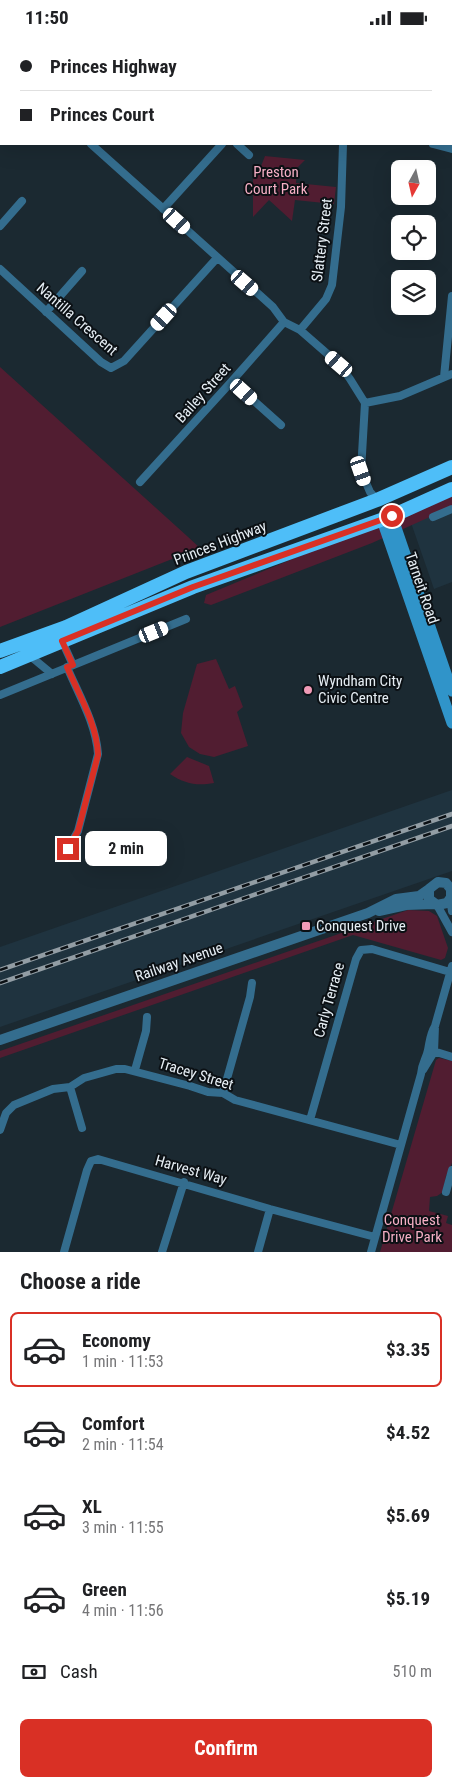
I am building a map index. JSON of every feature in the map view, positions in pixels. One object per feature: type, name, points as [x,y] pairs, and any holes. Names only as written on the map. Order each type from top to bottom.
[{"type":"highway","name":"Princes Highway","points":[[0,651],[66,627],[186,573],[377,500],[452,467]]},
{"type":"highway","name":"Princes Highway","points":[[0,667],[193,587],[387,518],[452,489]]},
{"type":"highway","points":[[377,500],[387,518]]},
{"type":"highway","points":[[186,573],[193,587]]},
{"type":"highway","points":[[40,636],[62,641]]},
{"type":"main road","name":"Tarneit Road","points":[[387,518],[452,691]]},
{"type":"main road","name":"Tarneit Road","points":[[387,518],[452,723]]},
{"type":"street","points":[[92,145],[273,307],[284,321],[300,331],[339,364],[365,403],[361,471],[370,492],[377,500]]},
{"type":"street","points":[[163,209],[221,145]]},
{"type":"street","points":[[238,145],[249,155]]},
{"type":"street","name":"Slattery Street","points":[[300,331],[326,299],[332,285],[341,207],[343,145]]},
{"type":"street","points":[[437,145],[452,149]]},
{"type":"street","points":[[0,226],[22,201]]},
{"type":"street","name":"Nantilla Crescent","points":[[0,269],[101,362],[111,368],[124,361],[217,258]]},
{"type":"street","points":[[46,312],[82,271]]},
{"type":"street","points":[[365,403],[400,396],[448,375],[452,296]]},
{"type":"street","name":"Bailey Street","points":[[140,482],[284,321]]},
{"type":"street","points":[[232,381],[281,425]]},
{"type":"street","points":[[434,517],[452,509]]},
{"type":"street","points":[[0,695],[186,619]]},
{"type":"street","points":[[62,641],[93,727],[98,755],[78,831],[68,849]]},
{"type":"street","points":[[29,655],[52,673]]},
{"type":"street","points":[[452,911],[451,889],[447,882],[434,883],[429,889],[428,895],[452,932]]},
{"type":"street","name":"Railway Avenue","points":[[368,913],[396,899],[419,896],[429,889]]},
{"type":"street","points":[[435,904],[444,905],[451,898]]},
{"type":"street","name":"Railway Avenue","points":[[0,1040],[368,913],[406,905],[435,904]]},
{"type":"street","name":"Carly Terrace","points":[[310,1120],[356,959],[361,950],[372,949],[451,969]]},
{"type":"street","points":[[371,1252],[421,1074],[421,1065],[431,1051],[435,1026],[451,969]]},
{"type":"street","points":[[223,1093],[250,997],[252,983]]},
{"type":"street","points":[[135,1070],[146,1031],[147,1017]]},
{"type":"street","points":[[431,1051],[452,1057]]},
{"type":"street","name":"Tracey Street","points":[[0,1130],[6,1113],[14,1105],[53,1089],[70,1087],[84,1079],[116,1069],[135,1070],[208,1093],[223,1093],[235,1100],[401,1145]]},
{"type":"street","points":[[70,1087],[82,1128]]},
{"type":"street","name":"Harvest Way","points":[[64,1252],[87,1170],[92,1160],[102,1159],[270,1209],[375,1237]]},
{"type":"street","points":[[446,1192],[452,1169]]},
{"type":"street","points":[[162,1252],[184,1182]]},
{"type":"street","points":[[258,1252],[270,1209]]},
{"type":"shaded area","points":[[452,495],[452,582],[434,589],[408,514]]},
{"type":"shaded area","points":[[452,790],[452,871],[0,1027],[0,947]]},
{"type":"green space","name":"Preston Court Park","points":[[265,156],[305,160],[297,168],[296,183],[336,187],[334,204],[295,200],[292,221],[269,200],[253,217],[253,169],[261,166]]},
{"type":"green space","points":[[0,367],[187,536],[200,548],[0,627]]},
{"type":"green space","points":[[452,493],[452,507],[372,543],[211,605],[204,603],[206,595]]},
{"type":"green space","points":[[216,659],[229,689],[235,686],[243,707],[237,712],[248,746],[214,757],[200,754],[189,747],[181,733],[183,713],[197,664]]},
{"type":"green space","points":[[187,757],[209,766],[214,783],[191,783],[170,774]]},
{"type":"green space","points":[[408,910],[429,911],[437,916],[448,948],[445,958],[441,960],[353,935],[0,1058],[0,1051]]},
{"type":"green space","name":"Conquest Drive Park","points":[[439,1058],[452,1061],[452,1163],[446,1176],[443,1192],[437,1196],[430,1197],[429,1211],[448,1216],[446,1223],[452,1225],[452,1252],[380,1252],[436,1060]]},
{"type":"railway","points":[[0,970],[452,814]]},
{"type":"railway","points":[[0,983],[452,826]]},
{"type":"place","name":"Wyndham City Civic Centre","points":[[308,690]]},
{"type":"place","name":"Conquest Drive","points":[[306,926]]},
{"type":"route","points":[[68,849],[78,831],[98,755],[93,727],[67,667],[73,665],[62,641],[193,587],[392,516]]}]
